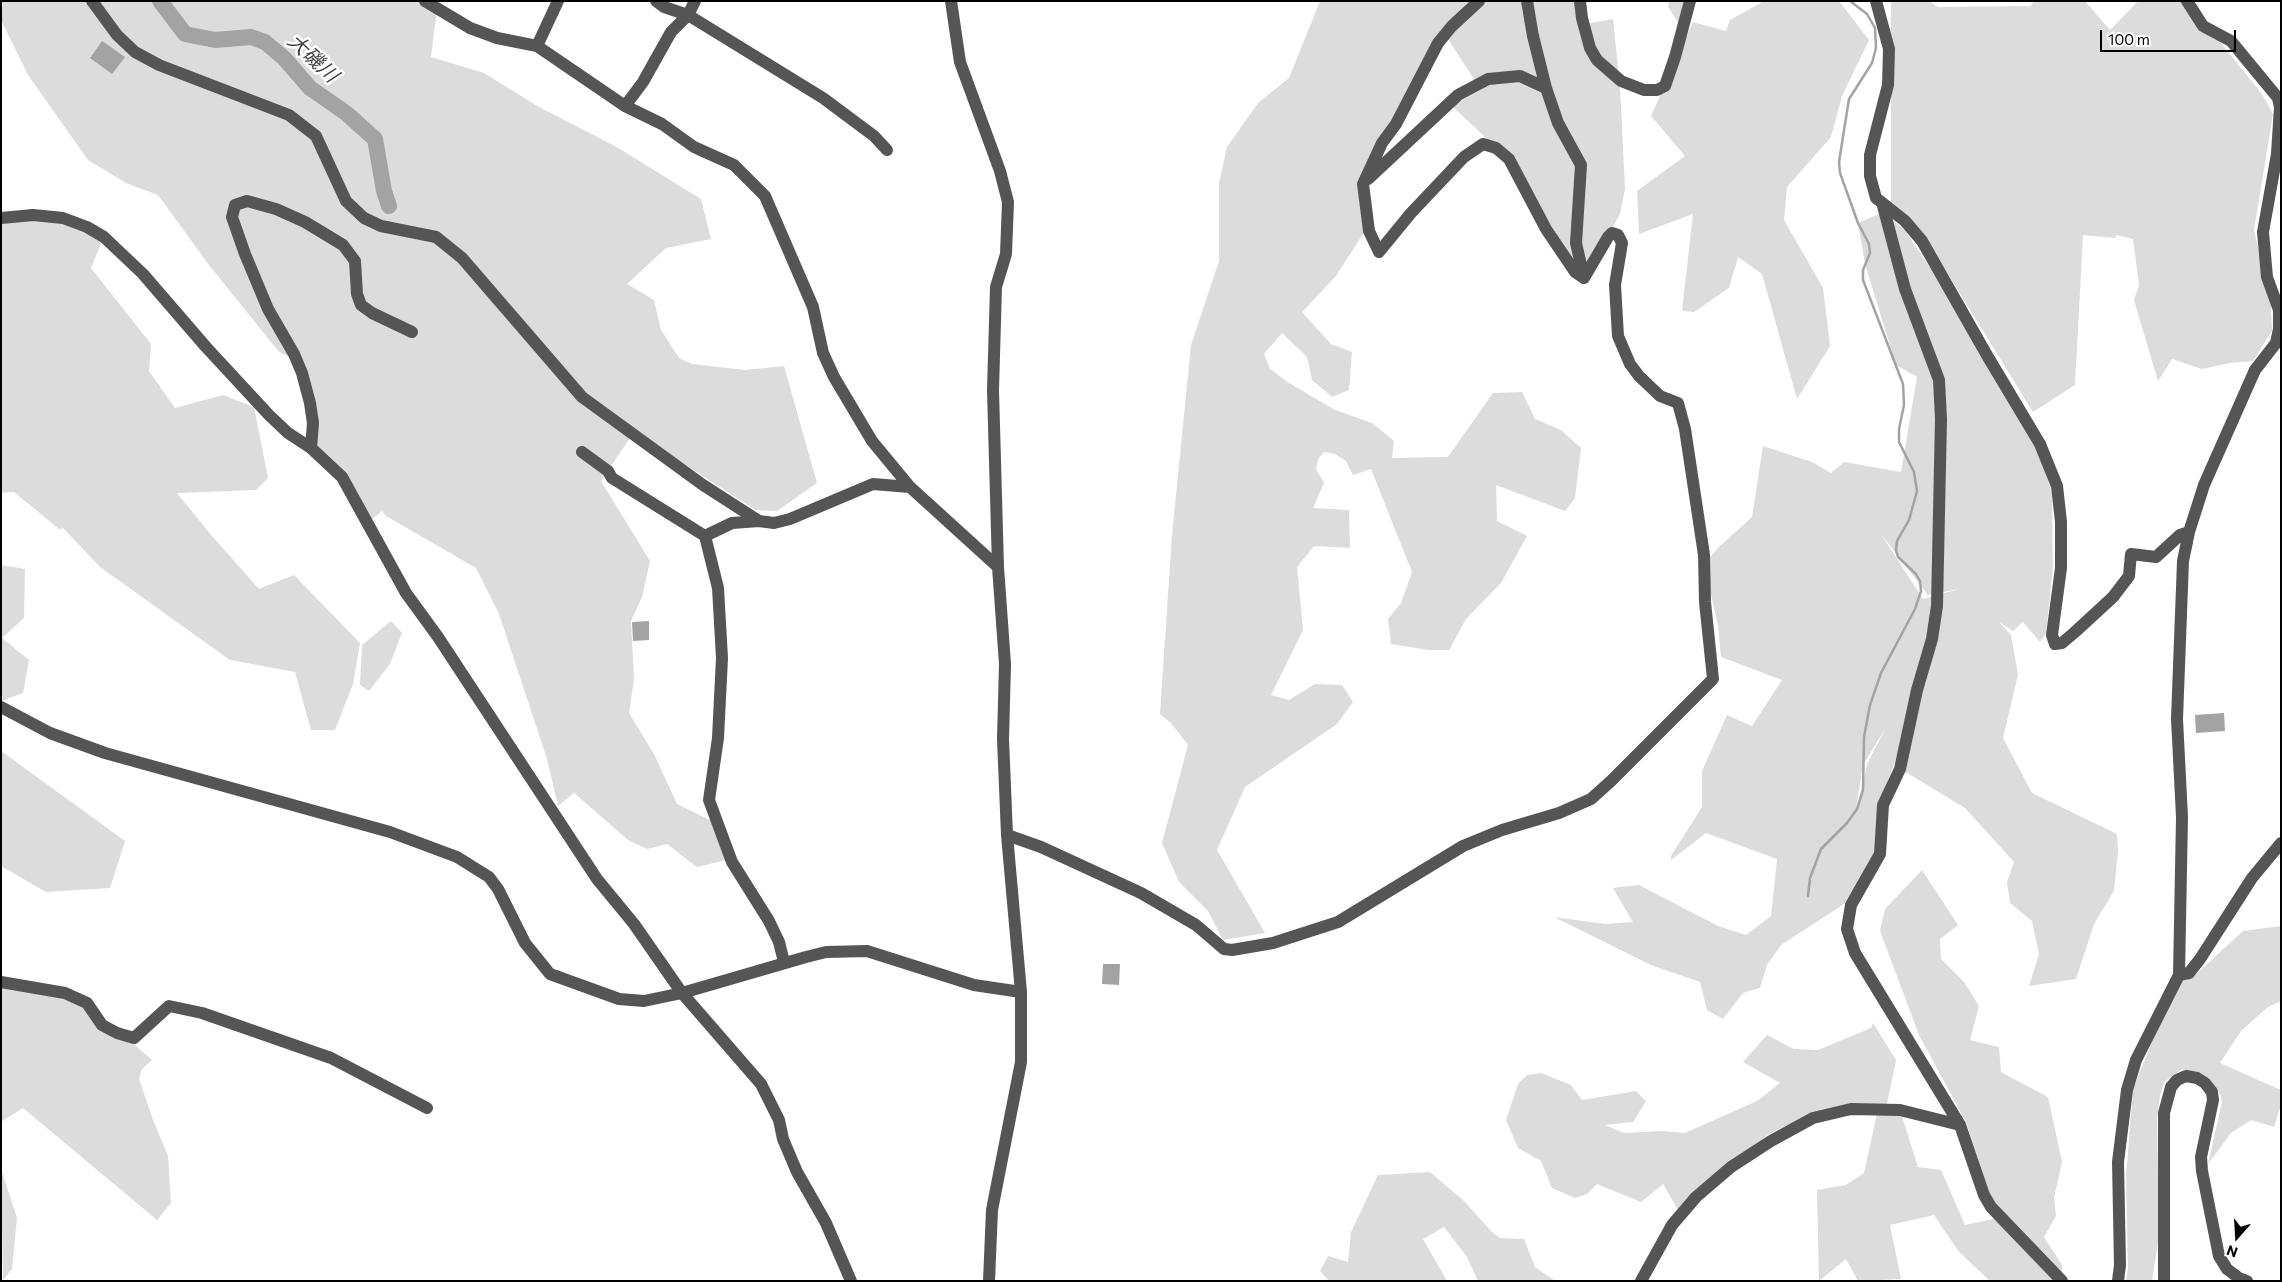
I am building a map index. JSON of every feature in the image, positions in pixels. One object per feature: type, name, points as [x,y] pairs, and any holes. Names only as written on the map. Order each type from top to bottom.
[{"type":"street","points":[[92,1],[117,35],[135,52],[159,66],[289,115],[316,136],[346,201],[364,218],[381,226],[436,237],[462,258],[582,397],[703,485],[759,521]]},
{"type":"street","points":[[424,1],[470,28],[497,38],[536,46],[625,106],[662,124],[694,147],[734,165],[765,196],[813,307],[823,353],[834,377],[872,441],[910,487],[998,568]]},
{"type":"street","points":[[536,46],[558,1]]},
{"type":"street","points":[[656,1],[664,8],[688,15],[823,98],[874,136],[887,150]]},
{"type":"street","points":[[625,106],[642,82],[671,32],[688,15],[695,1]]},
{"type":"street","points":[[951,1],[960,62],[1000,171],[1008,202],[1006,254],[996,287],[993,339],[998,568],[1005,664],[1003,739],[1007,835],[1021,992],[1021,1062],[992,1210],[990,1281]]},
{"type":"street","points":[[1479,1],[1452,26],[1438,43],[1396,124],[1382,143],[1363,184],[1369,231],[1379,252],[1411,213],[1464,157],[1483,144],[1496,148],[1509,159],[1546,229],[1574,272],[1584,278]]},
{"type":"street","points":[[1527,1],[1533,36],[1546,88],[1558,123],[1581,165],[1576,243],[1584,278]]},
{"type":"street","points":[[1580,1],[1582,18],[1590,48],[1597,60],[1621,80],[1644,90],[1658,90],[1665,86],[1690,1]]},
{"type":"street","points":[[1876,1],[1889,49],[1888,85],[1870,155],[1870,176],[1876,198],[1883,206],[1905,221],[1922,241],[2040,444],[2057,486],[2061,522],[2060,568],[2052,635],[2055,644],[2062,643],[2076,632],[2113,597],[2129,576],[2131,554],[2156,557],[2180,535],[2189,532]]},
{"type":"street","points":[[2118,1281],[2120,1265],[2118,1162],[2127,1090],[2136,1060],[2179,975],[2182,817],[2177,719],[2183,561],[2189,532],[2204,485],[2251,379],[2276,343],[2280,329],[2279,310],[2267,277],[2263,232],[2277,154],[2280,107],[2278,98],[2231,41],[2203,26],[2187,1]]},
{"type":"street","points":[[1363,184],[1458,95],[1488,79],[1520,76],[1546,88]]},
{"type":"street","points":[[311,448],[313,422],[302,373],[294,354],[268,309],[245,254],[232,217],[235,205],[247,201],[276,209],[305,222],[343,245],[355,261],[357,294],[361,305],[372,313],[412,332]]},
{"type":"street","points":[[1883,206],[1905,289],[1938,380],[1941,418],[1937,606],[1932,639],[1917,690],[1900,769],[1883,805],[1880,854],[1851,905],[1847,929],[1855,953],[1960,1125],[1984,1195],[1991,1207],[2062,1281]]},
{"type":"street","points":[[1,218],[33,215],[63,218],[87,227],[104,238],[143,274],[206,347],[269,415],[288,433],[311,448],[342,477],[406,593],[438,637],[582,856],[634,924],[682,994],[761,1084],[779,1120],[783,1139],[797,1172],[826,1223],[851,1281]]},
{"type":"street","points":[[1007,835],[1041,847],[1142,893],[1196,925],[1224,949],[1232,950],[1272,943],[1338,922],[1463,846],[1502,830],[1559,814],[1591,799],[1612,780],[1713,679],[1705,602],[1704,555],[1685,429],[1678,403],[1660,396],[1639,376],[1630,364],[1618,336],[1615,285],[1622,243],[1618,235],[1612,233],[1608,237],[1584,278]]},
{"type":"street","points":[[582,452],[608,471],[612,478],[706,536],[718,588],[722,658],[718,738],[709,800],[732,862],[769,921],[784,962]]},
{"type":"street","points":[[706,536],[732,524],[759,521],[774,523],[790,519],[873,484],[910,487]]},
{"type":"street","points":[[1,708],[50,734],[105,752],[390,832],[457,857],[489,877],[498,889],[525,943],[550,974],[620,999],[644,1001],[682,994],[784,962],[826,952],[867,952],[974,985],[1021,992]]},
{"type":"street","points":[[2179,975],[2189,974],[2200,960],[2252,878],[2281,843]]},
{"type":"street","points":[[1,982],[65,993],[87,1003],[102,1025],[117,1034],[134,1038],[169,1006],[196,1011],[331,1058],[428,1108]]},
{"type":"street","points":[[2164,1281],[2164,1113],[2171,1087],[2177,1080],[2186,1076],[2197,1078],[2205,1083],[2212,1092],[2213,1100],[2201,1157],[2202,1170],[2219,1256],[2227,1269],[2238,1278],[2247,1281]]},
{"type":"street","points":[[1641,1281],[1672,1225],[1696,1197],[1731,1167],[1771,1141],[1813,1118],[1851,1109],[1900,1110],[1960,1125]]},
{"type":"shaded area","points":[[1,1],[422,1],[437,9],[431,57],[484,73],[539,107],[615,146],[701,199],[711,239],[666,248],[627,284],[654,300],[661,330],[679,358],[692,364],[745,370],[784,366],[817,483],[777,511],[756,510],[634,432],[601,481],[650,561],[642,597],[631,621],[634,680],[629,713],[654,754],[677,804],[716,823],[735,858],[697,867],[667,844],[647,849],[628,840],[574,793],[558,806],[547,759],[499,614],[476,568],[386,516],[382,511],[370,521],[312,441],[300,362],[279,352],[209,265],[158,195],[126,183],[88,160],[28,75],[1,20]]},
{"type":"shaded area","points":[[1320,1],[1579,1],[1584,24],[1613,19],[1620,86],[1625,189],[1620,214],[1584,278],[1580,275],[1509,153],[1488,140],[1452,106],[1481,90],[1448,39],[1367,174],[1368,226],[1336,276],[1302,312],[1331,344],[1352,352],[1349,390],[1332,397],[1312,380],[1307,357],[1282,333],[1264,354],[1270,369],[1289,383],[1335,410],[1372,423],[1394,441],[1392,458],[1448,457],[1493,393],[1522,392],[1535,419],[1561,430],[1581,448],[1575,498],[1565,511],[1496,485],[1497,521],[1527,536],[1501,583],[1466,619],[1449,650],[1428,650],[1391,644],[1388,619],[1401,603],[1412,572],[1371,469],[1353,475],[1346,461],[1335,454],[1324,452],[1318,459],[1316,469],[1324,483],[1313,508],[1349,510],[1350,548],[1314,546],[1297,567],[1303,630],[1271,695],[1289,700],[1315,684],[1342,685],[1353,702],[1337,724],[1245,787],[1217,850],[1265,933],[1223,940],[1208,911],[1179,882],[1162,843],[1188,745],[1171,723],[1160,714],[1172,535],[1191,345],[1219,261],[1219,183],[1227,147],[1258,103],[1289,78]]},
{"type":"shaded area","points":[[1669,1],[1686,1],[1680,25],[1668,7]]},
{"type":"shaded area","points":[[1764,1],[1839,1],[1869,40],[1842,96],[1831,137],[1787,187],[1784,220],[1823,288],[1830,346],[1797,399],[1762,274],[1738,257],[1729,288],[1694,312],[1682,311],[1693,214],[1639,234],[1637,191],[1685,156],[1651,116],[1693,22],[1726,31],[1730,20]]},
{"type":"shaded area","points":[[1891,1],[1929,1],[1938,7],[2030,6],[2035,1],[2085,1],[2110,30],[2138,1],[2187,1],[2262,94],[2273,114],[2254,230],[2271,305],[2272,331],[2253,361],[2230,363],[2202,369],[2172,359],[2158,381],[2134,300],[2139,285],[2133,239],[2117,235],[2115,238],[2083,235],[2075,385],[2033,412],[1927,240],[1891,205]]},
{"type":"shaded area","points":[[102,41],[125,57],[112,74],[90,58]]},
{"type":"shaded area","points":[[1884,212],[1906,232],[2029,416],[2052,494],[2053,567],[2046,633],[2040,642],[2023,622],[2013,631],[1999,622],[2011,635],[2018,675],[2003,738],[2032,793],[2117,834],[2118,851],[2114,891],[2094,924],[2076,979],[2029,986],[2039,954],[2032,921],[2010,903],[2007,882],[2014,862],[1965,808],[1904,771],[1908,728],[1878,806],[1876,854],[1844,904],[1781,945],[1767,965],[1760,988],[1743,993],[1723,1019],[1707,1010],[1700,982],[1651,965],[1554,917],[1605,924],[1633,922],[1613,888],[1639,885],[1718,926],[1746,935],[1771,916],[1777,859],[1706,833],[1671,860],[1671,856],[1702,807],[1702,771],[1727,715],[1752,726],[1782,680],[1721,657],[1718,625],[1704,564],[1719,547],[1752,517],[1763,446],[1812,462],[1831,473],[1844,462],[1901,472],[1917,377],[1896,365],[1865,264],[1858,223]],"holes":[[[1881,534],[1928,595],[1959,589],[1923,599]],[[1885,729],[1867,764],[1856,808],[1863,765]]]},
{"type":"shaded area","points":[[47,216],[104,236],[91,268],[151,344],[149,371],[175,408],[223,395],[254,407],[268,478],[256,490],[177,493],[259,589],[294,575],[360,643],[353,684],[335,730],[311,730],[295,672],[230,660],[100,567],[63,528],[59,529],[14,492],[1,493],[1,218]]},
{"type":"shaded area","points":[[1,565],[25,569],[24,618],[2,638],[29,660],[23,693],[1,701]]},
{"type":"shaded area","points":[[391,621],[402,633],[390,664],[369,691],[360,685],[362,645]]},
{"type":"shaded area","points":[[649,621],[649,640],[633,641],[632,622]]},
{"type":"shaded area","points":[[2224,713],[2225,731],[2196,733],[2195,715]]},
{"type":"shaded area","points":[[1,751],[125,841],[110,888],[46,892],[1,866]]},
{"type":"shaded area","points":[[1922,870],[1958,925],[1940,939],[1941,959],[1964,982],[1979,1006],[1970,1040],[1999,1047],[2001,1072],[2048,1097],[2062,1162],[2054,1198],[2056,1216],[2044,1237],[2062,1265],[2062,1281],[1990,1281],[1959,1252],[1934,1215],[1890,1225],[1901,1279],[1858,1281],[1846,1259],[1819,1281],[1817,1190],[1846,1185],[1864,1173],[1878,1109],[1900,1110],[1918,1167],[1941,1170],[1965,1225],[1998,1218],[1966,1122],[1919,1035],[1880,931],[1885,909]]},
{"type":"shaded area","points":[[2281,926],[2281,1001],[2268,1007],[2241,1031],[2220,1063],[2281,1090],[2281,1105],[2274,1127],[2251,1120],[2231,1133],[2208,1164],[2222,1102],[2220,1094],[2210,1079],[2182,1069],[2164,1082],[2157,1120],[2159,1236],[2152,1281],[2126,1281],[2128,1268],[2126,1177],[2133,1089],[2176,982],[2193,977],[2243,931]]},
{"type":"shaded area","points":[[1103,964],[1120,964],[1119,985],[1102,984]]},
{"type":"shaded area","points":[[1,985],[69,996],[102,1025],[129,1040],[152,1060],[142,1069],[139,1079],[168,1156],[171,1203],[157,1220],[23,1108],[1,1122]]},
{"type":"shaded area","points":[[1873,1023],[1896,1060],[1887,1104],[1844,1107],[1785,1126],[1768,1135],[1701,1187],[1680,1213],[1663,1184],[1641,1202],[1597,1184],[1587,1194],[1575,1198],[1552,1188],[1541,1161],[1518,1148],[1506,1120],[1518,1084],[1527,1075],[1541,1073],[1571,1085],[1582,1100],[1636,1091],[1646,1101],[1633,1122],[1605,1125],[1624,1133],[1662,1131],[1685,1133],[1757,1101],[1780,1083],[1743,1062],[1767,1035],[1794,1049],[1818,1050],[1871,1028]]},
{"type":"shaded area","points":[[1,1169],[17,1218],[12,1269],[3,1280]]},
{"type":"shaded area","points":[[1430,1172],[1464,1201],[1491,1231],[1500,1238],[1524,1239],[1535,1267],[1555,1281],[1478,1281],[1467,1257],[1444,1227],[1423,1239],[1447,1281],[1329,1281],[1320,1271],[1328,1256],[1348,1262],[1351,1232],[1378,1175]]},
{"type":"waterway","name":"大磯川","points":[[160,1],[185,34],[215,40],[251,37],[265,42],[284,58],[310,88],[346,113],[375,139],[384,191],[389,206]]},
{"type":"waterway","points":[[1808,896],[1810,878],[1821,849],[1847,823],[1857,809],[1863,790],[1864,737],[1870,705],[1881,673],[1915,609],[1921,591],[1920,581],[1916,574],[1898,557],[1896,550],[1897,541],[1909,520],[1917,491],[1914,472],[1899,442],[1899,429],[1904,405],[1903,384],[1863,280],[1863,270],[1870,253],[1869,244],[1858,223],[1840,173],[1839,162],[1849,99],[1872,63],[1876,48],[1875,28],[1867,14],[1850,1]]}]
